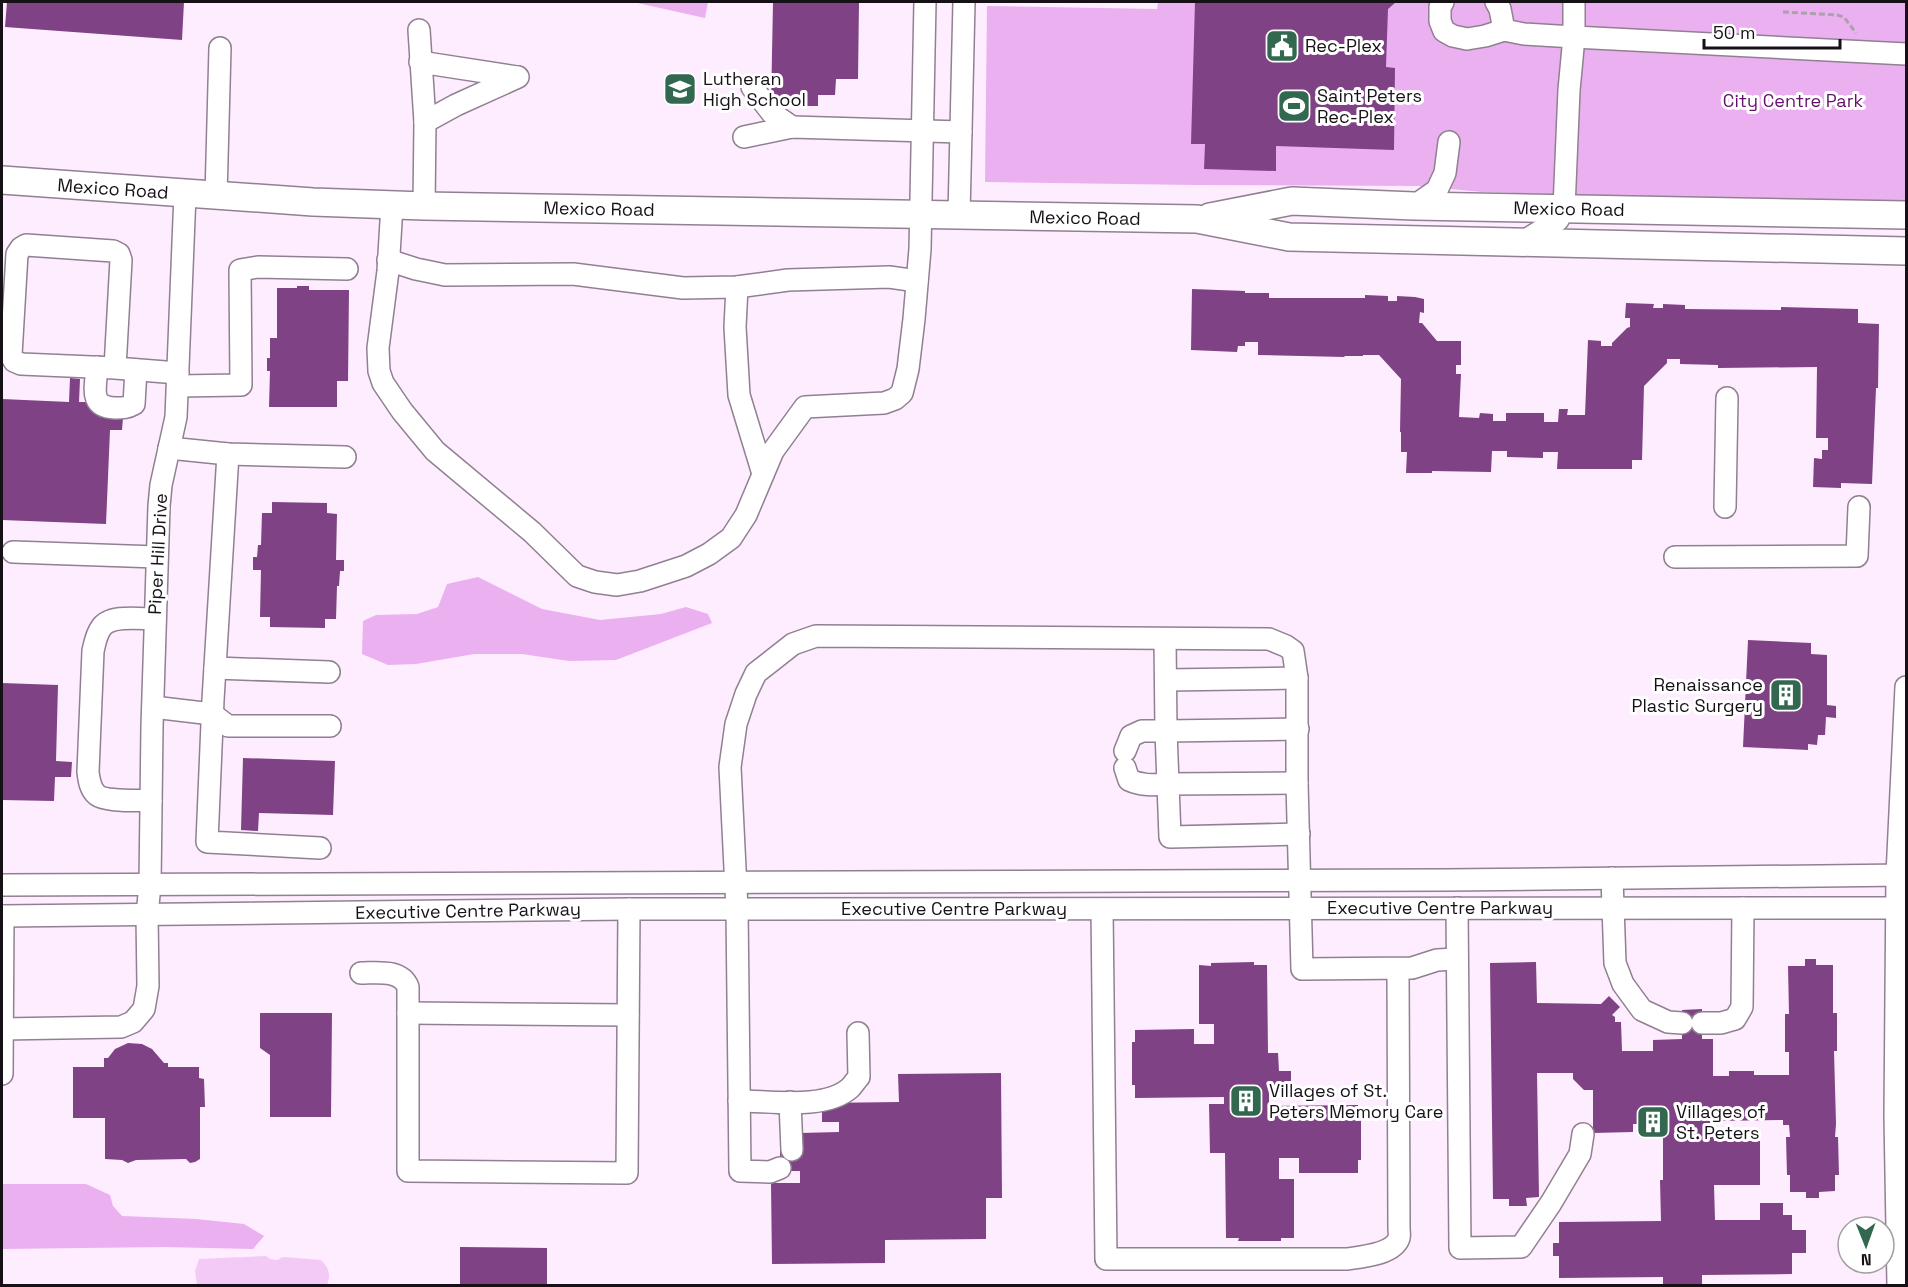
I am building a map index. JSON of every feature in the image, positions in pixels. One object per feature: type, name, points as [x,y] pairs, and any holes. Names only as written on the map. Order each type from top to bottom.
[{"type":"main road","name":"Mexico Road","points":[[2,180],[216,196],[392,205],[1197,219],[1289,237],[1906,251]]},
{"type":"main road","name":"Mexico Road","points":[[1197,219],[1292,201],[1414,206],[1906,215]]},
{"type":"street","points":[[392,205],[378,348],[380,371],[383,383],[402,411],[435,452],[532,532],[577,576],[617,585],[640,581],[686,566],[709,554],[731,538],[746,515],[773,451],[806,407],[884,403],[895,399],[902,393],[908,369],[918,281],[925,2]]},
{"type":"street","points":[[959,215],[964,2]]},
{"type":"street","points":[[1443,2],[1440,7],[1440,21],[1444,31],[1467,39],[1504,30],[1524,34],[1574,37],[1906,54]]},
{"type":"street","points":[[1496,2],[1500,9],[1504,30]]},
{"type":"street","points":[[1521,243],[1558,220],[1564,208],[1574,2]]},
{"type":"street","points":[[419,30],[425,122],[424,206]]},
{"type":"street","points":[[216,196],[220,48]]},
{"type":"street","points":[[420,62],[518,77],[456,105],[425,122]]},
{"type":"street","points":[[753,87],[771,113],[792,127]]},
{"type":"street","points":[[744,137],[792,127],[961,132]]},
{"type":"street","points":[[1414,206],[1437,190],[1445,173],[1449,142]]},
{"type":"street","name":"Piper Hill Drive","points":[[2,1029],[121,1027],[133,1022],[144,1009],[148,986],[147,915],[150,885],[159,506],[176,417],[185,194]]},
{"type":"street","points":[[116,368],[121,260],[119,254],[113,250],[26,245],[21,248],[17,254],[11,356],[14,361],[21,364],[116,368],[178,379],[242,385],[240,270],[258,267],[347,269]]},
{"type":"street","points":[[388,260],[445,275],[573,274],[683,288],[737,287],[788,279],[889,277],[918,281]]},
{"type":"street","points":[[737,287],[735,327],[739,395],[763,474]]},
{"type":"street","points":[[1725,507],[1727,398]]},
{"type":"street","points":[[169,448],[228,454],[345,457]]},
{"type":"street","points":[[228,454],[212,714],[207,842],[320,848]]},
{"type":"street","points":[[1675,557],[1857,556],[1859,507]]},
{"type":"street","points":[[12,552],[157,557]]},
{"type":"street","points":[[151,801],[98,796],[90,784],[88,772],[93,651],[96,638],[106,623],[115,620],[155,619]]},
{"type":"street","points":[[780,1168],[771,1172],[740,1171],[737,909],[730,766],[736,724],[756,673],[793,644],[816,636],[1269,639],[1286,646],[1293,651],[1297,678],[1297,783],[1302,969],[1398,969],[1420,966],[1437,960],[1457,959]]},
{"type":"street","points":[[1165,639],[1170,837],[1299,834]]},
{"type":"street","points":[[215,669],[329,672]]},
{"type":"street","points":[[1166,680],[1297,678]]},
{"type":"street","points":[[1898,1286],[1906,687]]},
{"type":"street","points":[[153,707],[212,714],[228,726],[330,726]]},
{"type":"street","points":[[1297,783],[1138,784],[1130,780],[1125,759],[1131,736],[1142,731],[1298,729]]},
{"type":"street","name":"Executive Centre Parkway","points":[[2,885],[1300,880],[1902,875]]},
{"type":"street","points":[[1612,878],[1615,963],[1623,984],[1642,1010],[1668,1022],[1721,1023],[1735,1019],[1742,1007],[1743,908]]},
{"type":"street","points":[[1457,908],[1460,1248],[1521,1247],[1580,1154],[1583,1134]]},
{"type":"street","name":"Executive Centre Parkway","points":[[2,916],[629,909],[1902,908]]},
{"type":"street","points":[[361,973],[400,976],[406,981],[408,987],[408,1171],[627,1173],[629,909]]},
{"type":"street","points":[[1102,909],[1106,1259],[1346,1258],[1366,1256],[1393,1246],[1399,1238],[1398,969]]},
{"type":"street","points":[[2,916],[2,1074]]},
{"type":"street","points":[[408,1013],[628,1015]]},
{"type":"street","points":[[739,1101],[812,1102],[832,1098],[849,1088],[859,1077],[858,1033]]},
{"type":"street","points":[[790,1102],[792,1150]]},
{"type":"path","points":[[1783,12],[1844,17],[1858,37]]},
{"type":"green space","points":[[633,2],[708,2],[705,18]]},
{"type":"green space","name":"City Centre Park","points":[[1158,2],[1906,2],[1906,204],[1482,192],[1418,186],[985,182],[987,6],[1157,9]]},
{"type":"green space","points":[[478,577],[542,609],[600,620],[661,614],[686,607],[708,614],[712,623],[616,660],[569,661],[522,654],[474,654],[416,664],[388,665],[362,654],[363,621],[376,615],[417,614],[438,607],[447,584]]},
{"type":"green space","points":[[2,1184],[86,1184],[110,1195],[113,1206],[122,1216],[196,1219],[244,1224],[264,1236],[253,1249],[164,1247],[2,1249]]},
{"type":"shaded area","points":[[266,1256],[277,1260],[283,1257],[321,1260],[328,1271],[327,1285],[197,1285],[195,1271],[199,1259]]},
{"type":"building","points":[[7,2],[184,2],[182,40],[5,27]]},
{"type":"building","points":[[773,2],[859,2],[858,79],[836,79],[835,95],[818,95],[818,106],[771,106]]},
{"type":"building","name":"Saint Peters Rec-Plex","points":[[1195,2],[1396,2],[1388,9],[1386,67],[1395,68],[1394,150],[1276,146],[1276,171],[1204,169],[1205,144],[1191,144]]},
{"type":"building","points":[[297,286],[309,286],[309,290],[349,290],[348,381],[337,381],[337,407],[269,407],[270,371],[267,371],[267,358],[270,358],[270,338],[277,338],[277,288],[297,288]]},
{"type":"building","points":[[1192,289],[1269,293],[1269,298],[1365,298],[1365,295],[1388,296],[1388,301],[1397,301],[1397,296],[1424,299],[1424,313],[1420,312],[1419,323],[1422,323],[1437,341],[1461,341],[1461,365],[1456,365],[1456,374],[1461,374],[1459,417],[1479,418],[1480,413],[1493,414],[1493,421],[1506,421],[1506,413],[1544,413],[1544,422],[1558,422],[1559,409],[1568,409],[1567,415],[1585,415],[1588,340],[1601,341],[1601,346],[1612,346],[1612,343],[1630,327],[1630,318],[1625,318],[1626,303],[1654,304],[1653,308],[1663,308],[1663,304],[1685,305],[1685,309],[1781,310],[1781,307],[1858,309],[1858,323],[1879,324],[1872,484],[1841,483],[1841,488],[1813,487],[1814,458],[1822,459],[1822,450],[1828,450],[1828,438],[1816,438],[1817,367],[1718,368],[1718,365],[1680,364],[1680,359],[1667,359],[1667,363],[1644,386],[1642,460],[1632,460],[1632,469],[1557,469],[1558,452],[1543,452],[1543,458],[1507,457],[1507,451],[1492,451],[1491,472],[1406,473],[1407,452],[1401,452],[1401,379],[1379,355],[1344,357],[1258,355],[1258,342],[1245,342],[1245,346],[1238,346],[1237,352],[1191,350]]},
{"type":"building","points":[[70,378],[80,379],[79,402],[87,402],[95,414],[101,417],[123,418],[122,430],[110,430],[106,524],[2,520],[2,399],[69,402]]},
{"type":"building","points":[[272,502],[327,503],[327,513],[337,514],[336,560],[344,560],[344,571],[340,571],[339,586],[337,586],[336,619],[325,619],[325,628],[270,627],[270,617],[260,617],[261,570],[253,570],[253,557],[257,557],[258,545],[261,545],[262,513],[272,513]]},
{"type":"building","name":"Renaissance Plastic Surgery","points":[[1748,640],[1811,643],[1811,654],[1827,655],[1827,705],[1836,706],[1836,718],[1826,717],[1825,735],[1818,735],[1817,745],[1808,744],[1808,750],[1743,747]]},
{"type":"building","points":[[2,683],[58,685],[56,761],[72,762],[71,777],[55,777],[54,801],[2,800]]},
{"type":"building","points":[[243,758],[335,761],[333,815],[259,813],[258,831],[241,830]]},
{"type":"building","name":"Villages of St. Peters","points":[[1805,959],[1816,959],[1816,965],[1833,965],[1833,1013],[1837,1013],[1837,1051],[1834,1051],[1835,1137],[1838,1137],[1839,1175],[1835,1175],[1835,1191],[1819,1192],[1819,1198],[1806,1198],[1806,1192],[1790,1192],[1786,1137],[1790,1137],[1789,1125],[1783,1125],[1783,1120],[1714,1121],[1714,1141],[1760,1141],[1760,1185],[1714,1185],[1715,1220],[1760,1220],[1760,1203],[1783,1203],[1783,1215],[1792,1215],[1792,1230],[1806,1230],[1806,1253],[1792,1253],[1792,1274],[1702,1275],[1702,1285],[1663,1285],[1663,1277],[1559,1278],[1559,1256],[1553,1256],[1553,1243],[1559,1243],[1559,1222],[1661,1221],[1660,1180],[1663,1180],[1663,1133],[1654,1133],[1649,1124],[1633,1124],[1633,1132],[1593,1133],[1593,1090],[1584,1090],[1573,1079],[1573,1073],[1537,1073],[1539,1197],[1526,1198],[1527,1206],[1509,1206],[1509,1199],[1493,1199],[1490,963],[1536,962],[1537,1003],[1601,1004],[1609,996],[1620,1007],[1612,1015],[1615,1017],[1615,1022],[1621,1022],[1622,1051],[1653,1051],[1653,1040],[1682,1039],[1682,1010],[1702,1009],[1702,1039],[1713,1039],[1713,1076],[1729,1076],[1729,1071],[1754,1071],[1754,1075],[1789,1075],[1789,1052],[1785,1052],[1785,1014],[1789,1014],[1788,966],[1805,966]]},
{"type":"building","name":"Villages of St. Peters Memory Care","points":[[1254,962],[1254,965],[1267,965],[1268,1053],[1278,1053],[1279,1071],[1291,1071],[1291,1086],[1269,1087],[1269,1106],[1358,1105],[1358,1118],[1361,1118],[1361,1160],[1358,1160],[1358,1173],[1299,1173],[1299,1158],[1279,1158],[1279,1179],[1294,1179],[1294,1238],[1281,1238],[1281,1241],[1238,1241],[1239,1238],[1226,1238],[1225,1153],[1210,1153],[1209,1104],[1224,1104],[1224,1097],[1135,1098],[1135,1085],[1132,1085],[1132,1042],[1135,1042],[1135,1030],[1194,1029],[1194,1044],[1214,1044],[1214,1024],[1199,1024],[1199,965]]},
{"type":"building","points":[[260,1013],[332,1013],[331,1117],[270,1117],[270,1055],[260,1048]]},
{"type":"building","points":[[128,1043],[142,1044],[152,1049],[164,1063],[168,1063],[168,1067],[199,1067],[199,1078],[204,1079],[205,1107],[200,1107],[200,1159],[195,1162],[190,1163],[186,1159],[136,1160],[128,1163],[122,1160],[105,1159],[105,1118],[73,1118],[73,1067],[104,1067],[104,1058],[108,1058],[115,1049]]},
{"type":"building","points":[[1001,1073],[1002,1198],[986,1198],[986,1239],[885,1240],[885,1263],[772,1264],[771,1183],[800,1183],[800,1171],[780,1171],[780,1150],[800,1150],[800,1133],[839,1132],[839,1122],[822,1122],[822,1103],[899,1102],[898,1074]]},
{"type":"building","points":[[460,1247],[547,1248],[547,1286],[460,1286]]},
{"type":"place","name":"Rec-Plex","points":[[1282,46]]},
{"type":"place","name":"Lutheran High School","points":[[680,89]]},
{"type":"place","name":"Saint Peters Rec-Plex","points":[[1294,106]]},
{"type":"place","name":"Renaissance Plastic Surgery","points":[[1786,695]]},
{"type":"place","name":"Villages of St. Peters Memory Care","points":[[1246,1101]]},
{"type":"place","name":"Villages of St. Peters","points":[[1653,1122]]}]
